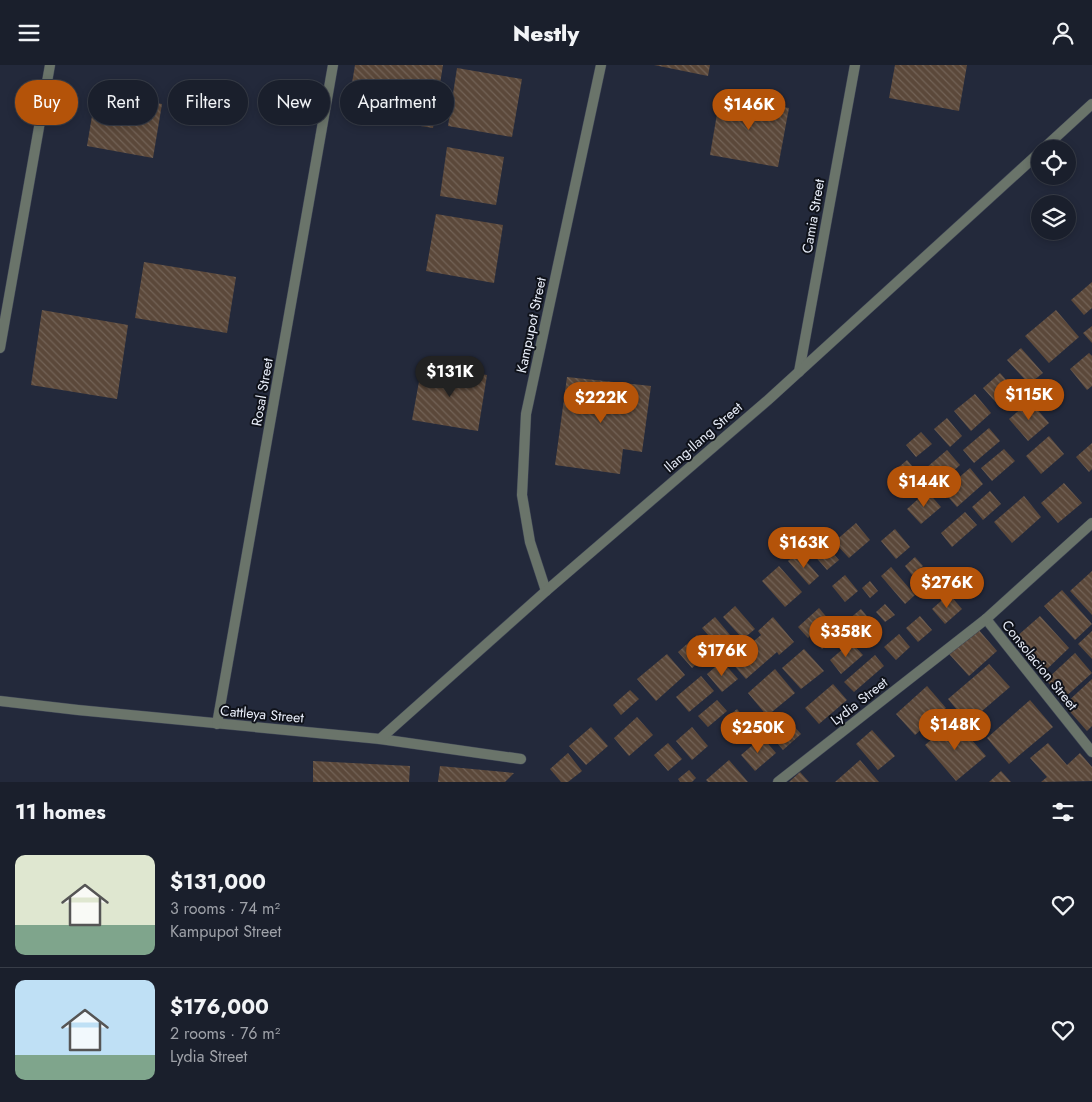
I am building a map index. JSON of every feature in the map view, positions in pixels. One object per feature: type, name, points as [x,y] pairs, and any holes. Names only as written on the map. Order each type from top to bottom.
[{"type":"street","points":[[0,348],[50,65]]},
{"type":"street","name":"Rosal Street","points":[[217,724],[333,65]]},
{"type":"street","name":"Kampupot Street","points":[[546,591],[530,542],[522,495],[526,414],[601,65]]},
{"type":"street","name":"Camia Street","points":[[799,372],[855,65]]},
{"type":"street","points":[[1053,140],[1092,104]]},
{"type":"street","name":"Ilang-Ilang Street","points":[[380,739],[546,591],[799,372],[1031,159]]},
{"type":"street","name":"Lydia Street","points":[[778,782],[986,619],[1092,523]]},
{"type":"street","name":"Consolacion Street","points":[[986,619],[1092,752]]},
{"type":"street","name":"Cattleya Street","points":[[0,701],[78,711],[380,739],[521,759]]},
{"type":"building","points":[[355,65],[443,65],[441,80],[353,80]]},
{"type":"building","points":[[654,65],[710,65],[708,76]]},
{"type":"building","points":[[895,65],[967,65],[959,111],[889,98]]},
{"type":"building","points":[[457,68],[522,79],[512,137],[448,126],[454,125],[454,87]]},
{"type":"building","points":[[720,96],[789,108],[778,167],[710,155]]},
{"type":"building","points":[[158,103],[162,104],[153,158],[87,146],[90,125],[158,125]]},
{"type":"building","points":[[415,125],[433,125],[433,128]]},
{"type":"building","points":[[447,147],[504,157],[496,205],[440,196]]},
{"type":"building","points":[[436,214],[503,225],[494,283],[426,271]]},
{"type":"building","points":[[144,262],[236,277],[227,333],[135,318]]},
{"type":"building","points":[[1092,282],[1092,308],[1084,315],[1071,300]]},
{"type":"building","points":[[42,310],[128,325],[117,399],[31,385]]},
{"type":"building","points":[[1056,310],[1079,337],[1049,363],[1025,336]]},
{"type":"building","points":[[1092,326],[1092,343],[1083,333]]},
{"type":"building","points":[[1021,348],[1043,373],[1029,384],[1007,360]]},
{"type":"building","points":[[1089,353],[1092,356],[1092,386],[1087,390],[1070,369]]},
{"type":"building","points":[[422,365],[487,375],[478,431],[412,420]]},
{"type":"building","points":[[1000,373],[1017,392],[1000,407],[983,388]]},
{"type":"building","points":[[567,377],[651,386],[642,452],[623,449],[620,474],[555,465]]},
{"type":"building","points":[[975,394],[991,413],[971,431],[954,411]]},
{"type":"building","points":[[1030,401],[1049,423],[1028,441],[1009,419]]},
{"type":"building","points":[[947,418],[962,436],[950,447],[934,429]]},
{"type":"building","points":[[989,428],[1000,441],[974,463],[963,450]]},
{"type":"building","points":[[921,432],[932,444],[916,457],[906,445]]},
{"type":"building","points":[[1049,436],[1064,454],[1041,474],[1026,456]]},
{"type":"building","points":[[1092,443],[1092,469],[1089,472],[1076,457]]},
{"type":"building","points":[[1004,449],[1015,461],[992,481],[981,468]]},
{"type":"building","points":[[947,450],[960,465],[939,484],[926,468]]},
{"type":"building","points":[[907,460],[919,474],[903,488],[891,474]]},
{"type":"building","points":[[970,468],[983,484],[957,507],[943,491]]},
{"type":"building","points":[[1064,483],[1082,503],[1058,523],[1041,503]]},
{"type":"building","points":[[927,491],[941,507],[921,524],[907,509]]},
{"type":"building","points":[[990,491],[1001,504],[983,520],[972,507]]},
{"type":"building","points":[[1024,496],[1041,517],[1012,543],[994,522]]},
{"type":"building","points":[[965,512],[977,525],[952,547],[941,533]]},
{"type":"building","points":[[856,523],[870,540],[849,558],[834,542]]},
{"type":"building","points":[[811,528],[839,560],[827,570],[799,538]]},
{"type":"building","points":[[895,529],[910,547],[896,559],[881,541]]},
{"type":"building","points":[[798,552],[819,576],[809,585],[788,561]]},
{"type":"building","points":[[915,557],[923,566],[912,575],[905,566]]},
{"type":"building","points":[[779,566],[802,592],[785,607],[762,581]]},
{"type":"building","points":[[891,567],[915,595],[905,604],[881,576]]},
{"type":"building","points":[[1092,571],[1092,615],[1070,591]]},
{"type":"building","points":[[845,575],[858,591],[845,602],[832,586]]},
{"type":"building","points":[[870,581],[878,591],[870,598],[862,588]]},
{"type":"building","points":[[1062,590],[1092,624],[1075,640],[1044,606]]},
{"type":"building","points":[[949,594],[962,609],[945,624],[932,609]]},
{"type":"building","points":[[885,604],[895,615],[885,622],[876,612]]},
{"type":"building","points":[[735,606],[755,629],[743,639],[723,617]]},
{"type":"building","points":[[819,608],[829,620],[808,638],[798,627]]},
{"type":"building","points":[[861,609],[877,628],[865,638],[849,619]]},
{"type":"building","points":[[920,616],[932,630],[918,642],[906,628]]},
{"type":"building","points":[[1040,616],[1069,648],[1046,670],[1016,637]]},
{"type":"building","points":[[715,617],[736,642],[724,653],[702,628]]},
{"type":"building","points":[[773,617],[794,642],[779,655],[777,652],[746,679],[730,661],[761,635],[758,631]]},
{"type":"building","points":[[837,624],[843,632],[822,649],[816,642]]},
{"type":"building","points":[[978,629],[997,651],[969,676],[949,654]]},
{"type":"building","points":[[1092,631],[1092,659],[1078,644]]},
{"type":"building","points":[[899,634],[910,647],[896,660],[884,647]]},
{"type":"building","points":[[697,635],[711,652],[692,668],[678,652]]},
{"type":"building","points":[[851,642],[863,655],[841,674],[830,660]]},
{"type":"building","points":[[804,649],[824,671],[801,689],[782,668]]},
{"type":"building","points":[[1075,653],[1092,673],[1063,699],[1046,680]]},
{"type":"building","points":[[667,654],[685,675],[656,701],[637,679]]},
{"type":"building","points":[[875,655],[884,666],[854,692],[844,682]]},
{"type":"building","points":[[722,661],[738,679],[722,692],[707,674]]},
{"type":"building","points":[[989,664],[1010,687],[968,723],[948,699]]},
{"type":"building","points":[[775,669],[795,693],[767,716],[748,693]]},
{"type":"building","points":[[701,676],[714,691],[689,712],[676,697]]},
{"type":"building","points":[[1092,679],[1092,726],[1087,731],[1064,705]]},
{"type":"building","points":[[833,684],[847,700],[819,724],[805,708]]},
{"type":"building","points":[[927,686],[946,708],[915,735],[896,714]]},
{"type":"building","points":[[630,690],[639,699],[621,715],[613,705]]},
{"type":"building","points":[[717,700],[727,711],[708,727],[698,716]]},
{"type":"building","points":[[1030,700],[1053,727],[1009,764],[987,738]]},
{"type":"building","points":[[737,709],[749,723],[735,735],[723,721]]},
{"type":"building","points":[[784,715],[801,734],[783,750],[766,730]]},
{"type":"building","points":[[637,717],[653,735],[629,756],[614,738]]},
{"type":"building","points":[[954,720],[986,756],[956,781],[925,745]]},
{"type":"building","points":[[591,727],[608,746],[586,765],[569,746]]},
{"type":"building","points":[[692,727],[708,746],[692,760],[676,741]]},
{"type":"building","points":[[872,730],[895,756],[878,770],[856,744]]},
{"type":"building","points":[[762,737],[776,753],[755,771],[741,755]]},
{"type":"building","points":[[668,743],[682,759],[668,771],[654,755]]},
{"type":"building","points":[[1048,743],[1067,765],[1080,753],[1092,767],[1092,781],[1041,782],[1047,777],[1030,758]]},
{"type":"building","points":[[568,753],[582,771],[568,782],[561,782],[550,769]]},
{"type":"building","points":[[729,760],[748,782],[708,782],[706,780]]},
{"type":"building","points":[[860,760],[879,782],[835,782]]},
{"type":"building","points":[[313,761],[410,766],[409,782],[313,782]]},
{"type":"building","points":[[440,766],[514,773],[505,782],[438,782]]},
{"type":"building","points":[[689,770],[696,778],[692,782],[680,782],[678,779]]},
{"type":"building","points":[[1001,771],[1011,782],[989,782]]},
{"type":"building","points":[[800,772],[809,782],[789,782]]}]
